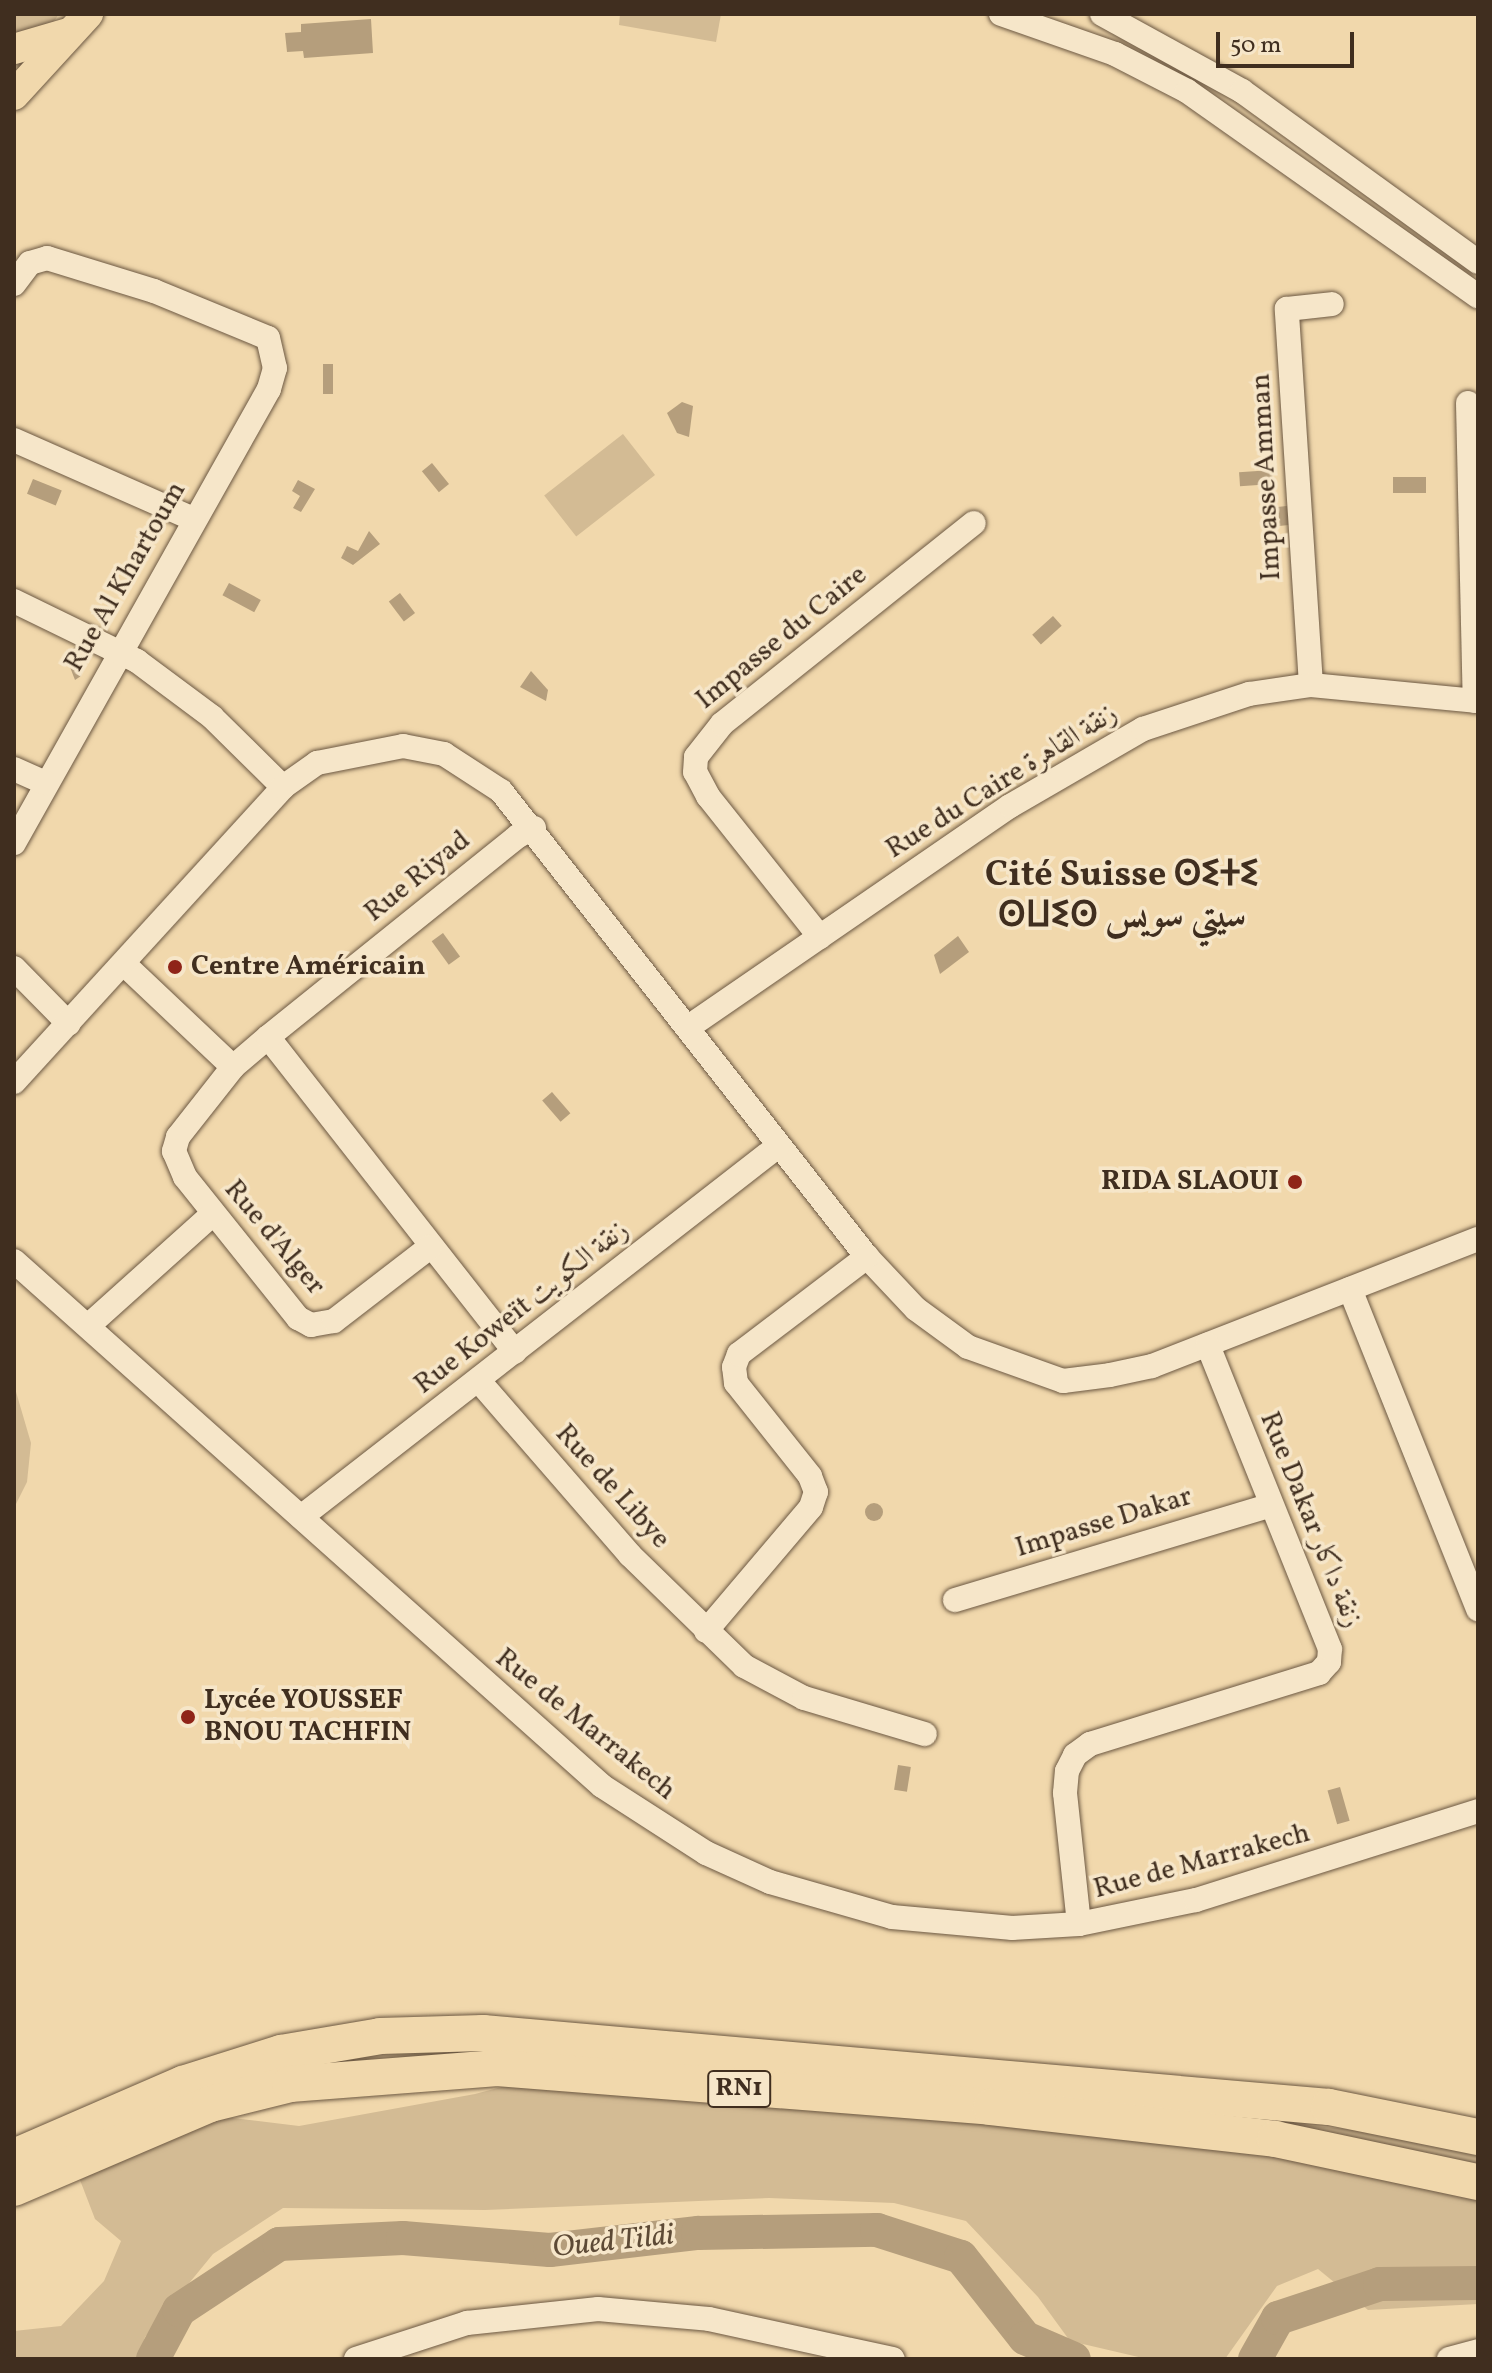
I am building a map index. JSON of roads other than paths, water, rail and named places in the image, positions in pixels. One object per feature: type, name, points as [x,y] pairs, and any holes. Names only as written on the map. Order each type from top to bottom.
[{"type":"highway","name":"RN1","points":[[14,2157],[183,2084],[281,2053],[380,2036],[483,2033],[1329,2107],[1478,2137]]},
{"type":"highway","name":"RN1","points":[[14,2188],[210,2104],[290,2084],[497,2068],[991,2107],[1275,2139],[1478,2182]]},
{"type":"main road","points":[[14,49],[81,22]]},
{"type":"main road","points":[[14,95],[81,22]]},
{"type":"street","points":[[1001,14],[1115,54],[1187,91],[1478,296]]},
{"type":"street","points":[[1110,15],[1242,91],[1478,262]]},
{"type":"street","name":"Rue Al Khartoum","points":[[14,284],[30,263],[47,258],[154,291],[268,338],[275,368],[269,389],[119,649],[14,843]]},
{"type":"street","name":"Impasse Amman","points":[[1311,685],[1287,309],[1332,304]]},
{"type":"street","points":[[1468,403],[1477,701]]},
{"type":"street","points":[[14,440],[193,519]]},
{"type":"street","name":"Impasse du Caire","points":[[820,937],[708,796],[695,772],[696,757],[722,724],[974,523]]},
{"type":"street","points":[[14,601],[119,649],[212,717],[283,787]]},
{"type":"street","name":"Rue du Caire زنقة القاهرة","points":[[690,1026],[1104,747],[1236,698],[1311,685],[1477,701]]},
{"type":"street","points":[[14,1082],[283,787],[317,763],[403,746],[444,754],[469,766],[534,828],[867,1257],[916,1309],[968,1347],[1035,1374],[1063,1381],[1110,1375],[1208,1345],[1478,1239]]},
{"type":"street","points":[[14,769],[46,783]]},
{"type":"street","name":"Rue Riyad","points":[[268,1037],[518,836],[534,828]]},
{"type":"street","points":[[124,964],[233,1067]]},
{"type":"street","points":[[14,968],[69,1024]]},
{"type":"street","points":[[268,1037],[515,1352]]},
{"type":"street","name":"Rue d'Alger","points":[[268,1037],[233,1067],[175,1144],[185,1177],[213,1214],[298,1318],[311,1325],[347,1314],[430,1247]]},
{"type":"street","name":"Rue Koweït زنقة الكويت","points":[[301,1517],[778,1146]]},
{"type":"street","points":[[88,1326],[213,1214]]},
{"type":"street","points":[[706,1631],[811,1507],[816,1492],[810,1476],[736,1383],[739,1354],[867,1257]]},
{"type":"street","name":"Rue de Marrakech","points":[[14,1261],[602,1786],[706,1853],[812,1897],[892,1917],[1012,1928],[1079,1924],[1196,1900],[1478,1811]]},
{"type":"street","points":[[1350,1289],[1478,1609]]},
{"type":"street","name":"Rue Dakar زنقة داكار","points":[[1079,1924],[1065,1793],[1067,1771],[1075,1755],[1090,1744],[1319,1673],[1329,1662],[1330,1649],[1208,1345]]},
{"type":"street","name":"Rue de Libye","points":[[478,1380],[630,1555],[744,1666],[804,1698],[925,1734]]},
{"type":"street","name":"Impasse Dakar","points":[[955,1600],[1271,1505]]},
{"type":"street","points":[[356,2359],[467,2323],[629,2309],[709,2319],[893,2359]]},
{"type":"street","points":[[1449,2359],[1478,2351]]},
{"type":"waterway","name":"Oued Tildi","points":[[153,2359],[179,2310],[279,2244],[403,2238],[550,2250],[698,2233],[877,2230],[961,2257],[1025,2338],[1074,2359]]},
{"type":"waterway","name":"Oued Tildi","points":[[1255,2359],[1278,2318],[1380,2284],[1478,2283]]},
{"type":"place","name":"Centre Américain","points":[[175,967]]},
{"type":"place","name":"RIDA SLAOUI","points":[[1295,1182]]},
{"type":"place","name":"Lycée YOUSSEF BNOU TACHFIN","points":[[188,1717]]},
{"type":"district","name":"Cité Suisse ⵙⵉⵜⵉ ⵙⵡⵉⵙ سيتي سويس","points":[[1122,896]]}]
